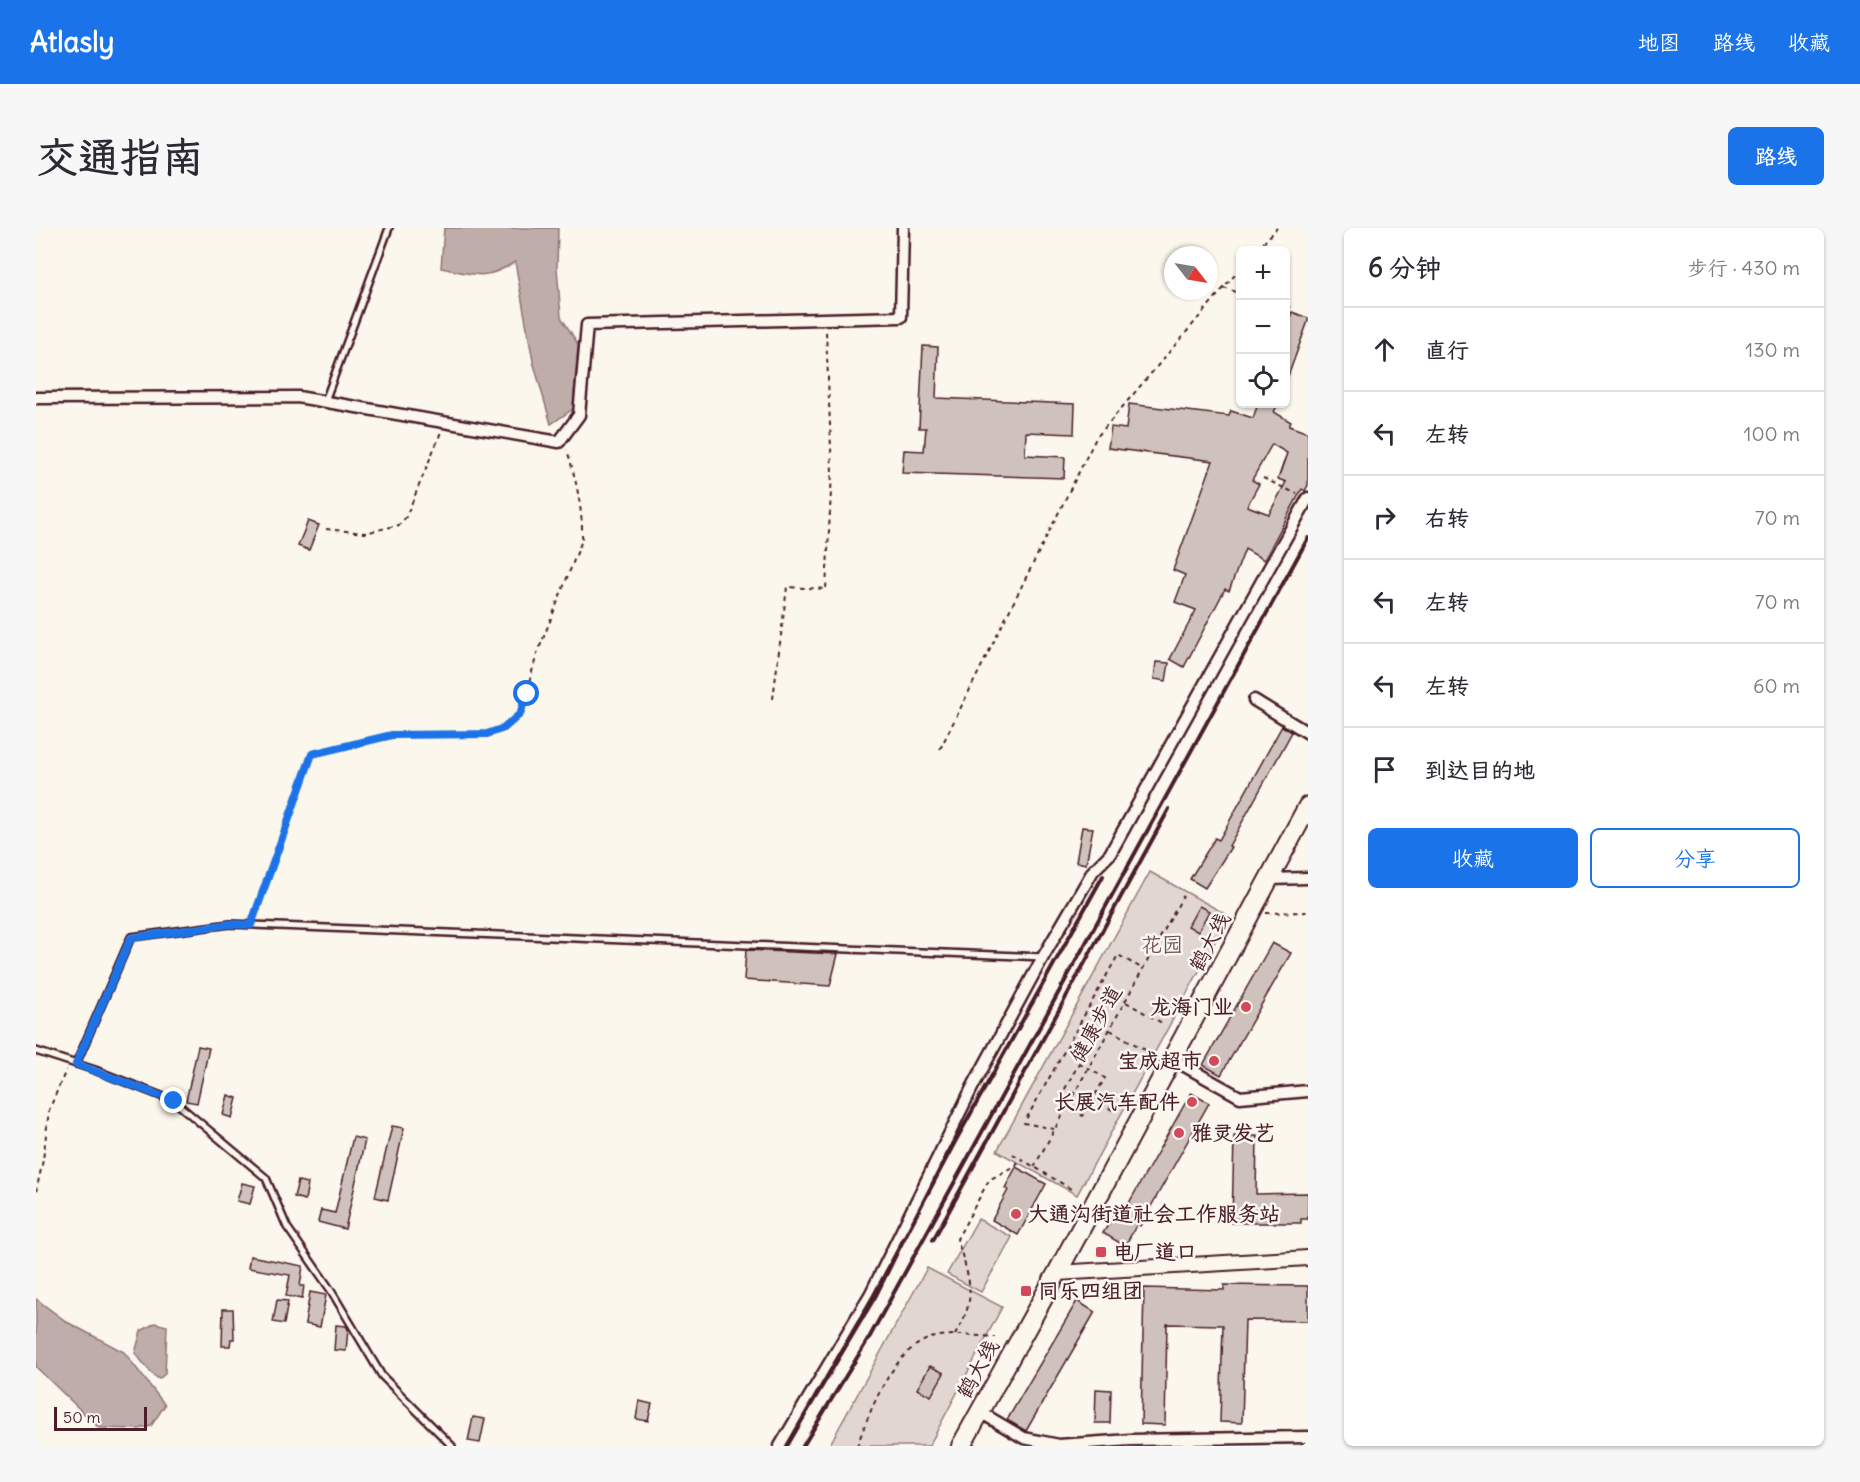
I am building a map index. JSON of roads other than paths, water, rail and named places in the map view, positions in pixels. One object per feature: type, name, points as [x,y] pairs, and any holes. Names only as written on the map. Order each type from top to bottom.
[{"type":"highway","name":"鹤大线","points":[[961,1446],[1057,1273],[1308,806]]},
{"type":"street","points":[[36,399],[298,396],[559,442],[579,415],[586,325],[901,317],[903,228]]},
{"type":"street","points":[[780,1446],[871,1293],[972,1088],[1043,957],[1093,871],[1116,844],[1308,498]]},
{"type":"street","points":[[1254,700],[1308,733]]},
{"type":"street","points":[[1269,879],[1308,878]]},
{"type":"street","points":[[1172,1059],[1240,1097],[1308,1091]]},
{"type":"street","points":[[1057,1273],[1308,1258]]},
{"type":"street","points":[[980,1412],[1024,1438],[1059,1445],[1130,1440],[1308,1437]]},
{"type":"lane","points":[[325,401],[389,228]]},
{"type":"lane","points":[[76,1064],[131,938],[230,924],[1043,957]]},
{"type":"lane","points":[[36,1051],[174,1101],[266,1178],[287,1227],[330,1289],[381,1376],[452,1446]]},
{"type":"railway","points":[[803,1446],[869,1338],[1308,538]]},
{"type":"railway","points":[[933,1240],[1169,809]]},
{"type":"railway","points":[[787,1446],[874,1295],[956,1140],[1103,876]]},
{"type":"place","name":"龙海门业","points":[[1246,1007]]},
{"type":"place","name":"宝成超市","points":[[1214,1061]]},
{"type":"place","name":"长展汽车配件","points":[[1192,1102]]},
{"type":"place","name":"雅灵发艺","points":[[1179,1133]]},
{"type":"place","name":"大通沟街道社会工作服务站","points":[[1016,1214]]},
{"type":"place","name":"电厂道口","points":[[1101,1252]]},
{"type":"place","name":"同乐四组团","points":[[1026,1291]]},
{"type":"park label","name":"花园","points":[[1162,945]]}]
